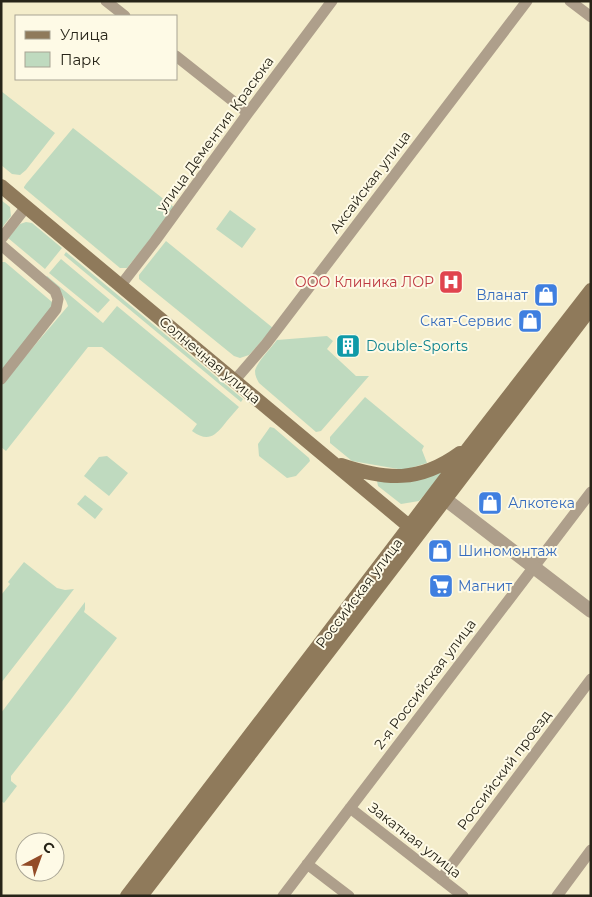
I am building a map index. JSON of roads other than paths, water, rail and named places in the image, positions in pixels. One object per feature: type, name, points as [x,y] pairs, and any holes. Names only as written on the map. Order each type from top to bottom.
[{"type":"main road","name":"Солнечная улица","points":[[1,186],[414,530]]},
{"type":"main road","name":"Российская улица","points":[[141,896],[414,530],[470,446],[591,290]]},
{"type":"main road","name":"Российская улица","points":[[127,896],[414,530],[446,499],[591,308]]},
{"type":"main road","points":[[333,462],[361,472],[411,476],[432,469],[455,457],[470,446]]},
{"type":"street","points":[[106,1],[124,15]]},
{"type":"street","name":"улица Дементия Красюка","points":[[121,285],[332,1]]},
{"type":"street","name":"Аксайская улица","points":[[235,380],[266,344],[527,1]]},
{"type":"street","points":[[570,1],[591,17]]},
{"type":"street","points":[[178,58],[248,113]]},
{"type":"street","points":[[1,239],[26,207]]},
{"type":"street","points":[[1,245],[55,291],[58,299],[56,309],[1,379]]},
{"type":"street","name":"2-я Российская улица","points":[[283,896],[591,492]]},
{"type":"street","points":[[446,499],[591,611]]},
{"type":"street","name":"Российский проезд","points":[[441,879],[591,679]]},
{"type":"street","name":"Закатная улица","points":[[350,808],[463,896]]},
{"type":"street","points":[[556,896],[591,850]]},
{"type":"street","points":[[307,864],[349,896]]},
{"type":"place","name":"ООО Клиника ЛОР","points":[[451,282]]},
{"type":"place","name":"Вланат","points":[[546,295]]},
{"type":"place","name":"Скат-Сервис","points":[[530,321]]},
{"type":"place","name":"Double-Sports","points":[[348,346]]},
{"type":"place","name":"Алкотека","points":[[490,503]]},
{"type":"place","name":"Шиномонтаж","points":[[440,551]]},
{"type":"place","name":"Магнит","points":[[441,586]]}]
